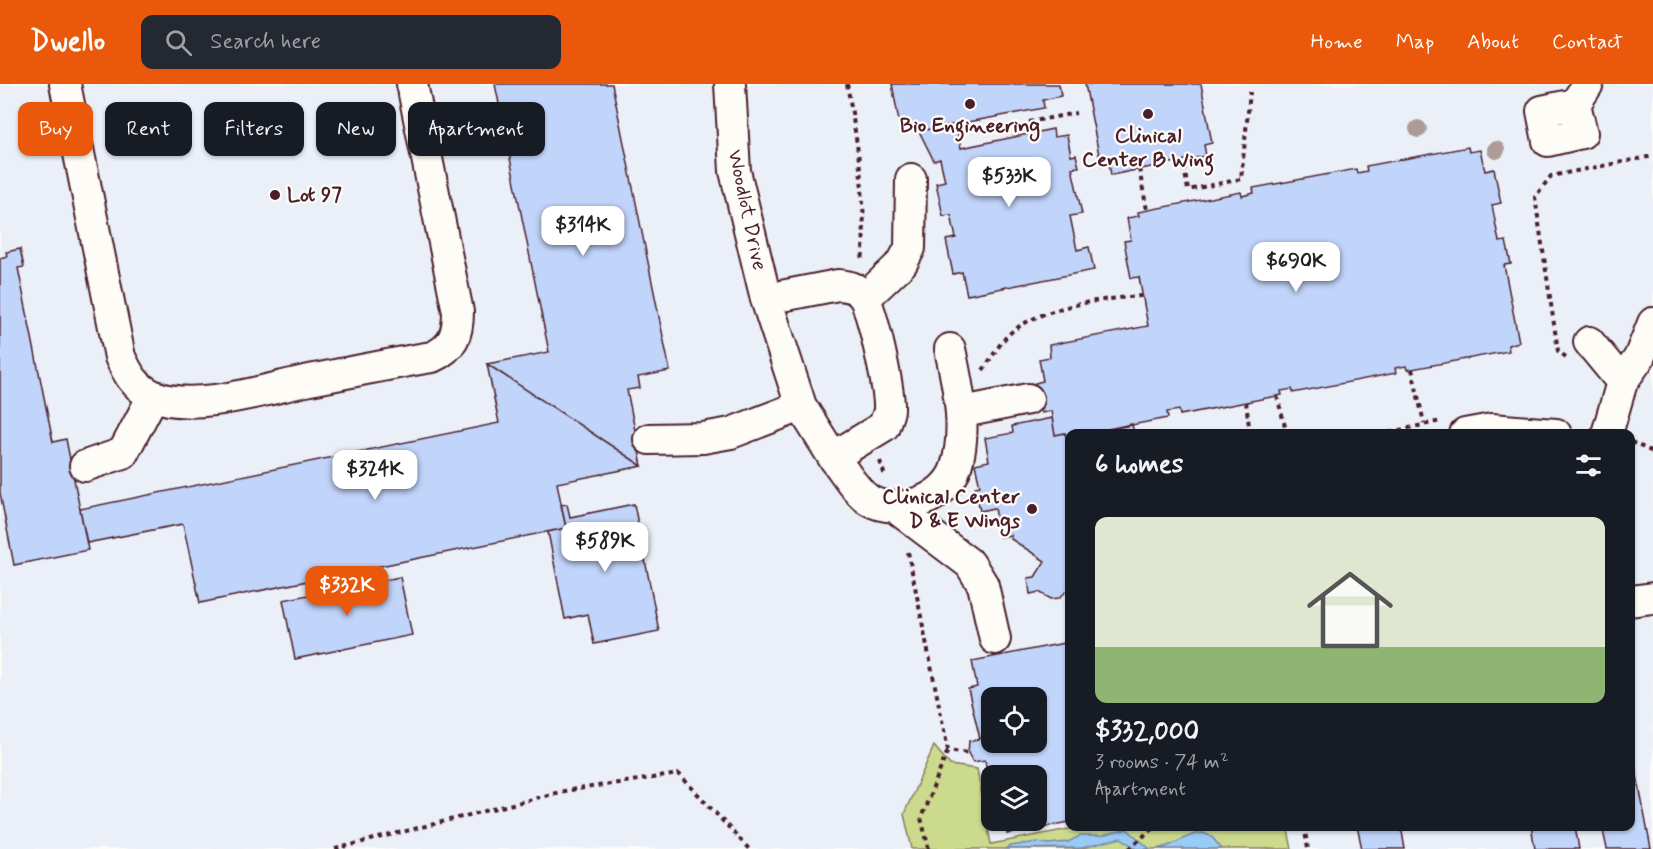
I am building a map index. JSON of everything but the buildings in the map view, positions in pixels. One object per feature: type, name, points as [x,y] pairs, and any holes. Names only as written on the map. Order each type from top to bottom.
[{"type":"lane","points":[[65,84],[120,357],[128,375],[139,388],[153,396],[185,402],[231,396],[432,357],[443,352],[452,343],[456,333],[458,312],[412,84]]},
{"type":"lane","name":"Woodlot Drive","points":[[730,84],[735,171],[766,298],[801,406],[834,457],[866,498],[882,507],[896,508]]},
{"type":"lane","points":[[834,457],[873,435],[884,426],[889,409],[875,328],[865,298],[902,263],[910,248],[911,179]]},
{"type":"lane","name":"Woodlot Drive","points":[[766,298],[838,285],[850,286],[865,298]]},
{"type":"lane","points":[[1609,429],[1622,382],[1639,358],[1653,322]]},
{"type":"lane","points":[[896,508],[924,500],[944,487],[956,468],[963,412],[950,349]]},
{"type":"lane","points":[[1582,353],[1622,382]]},
{"type":"lane","points":[[85,466],[123,453],[153,396]]},
{"type":"lane","points":[[963,412],[1028,399]]},
{"type":"lane","points":[[650,439],[703,438],[731,433],[801,406]]},
{"type":"lane","points":[[1456,427],[1492,429]]},
{"type":"lane","points":[[896,508],[970,564],[978,573],[994,639]]},
{"type":"lane","points":[[1635,600],[1653,598]]},
{"type":"path","points":[[1184,167],[1188,190],[1241,179],[1250,92]]},
{"type":"path","points":[[1029,122],[1076,113]]},
{"type":"path","points":[[1582,353],[1558,351],[1535,197],[1551,176],[1653,156]]},
{"type":"path","points":[[1139,169],[1147,210]]},
{"type":"path","points":[[963,412],[978,377],[1012,331],[1042,314],[1114,298],[1143,296]]},
{"type":"path","points":[[1412,369],[1424,423]]},
{"type":"path","points":[[1277,396],[1286,429]]},
{"type":"path","points":[[1246,402],[1249,429]]},
{"type":"path","points":[[1401,429],[1424,423],[1456,427]]},
{"type":"path","points":[[1635,443],[1653,452]]},
{"type":"path","points":[[929,849],[921,818],[948,750]]},
{"type":"path","points":[[335,849],[564,791],[679,774],[749,849]]},
{"type":"path","points":[[1129,849],[1149,831]]},
{"type":"path","points":[[1305,831],[1308,849]]},
{"type":"shaded area","points":[[0,84],[1653,84],[1653,849],[0,849]]},
{"type":"green space","points":[[934,746],[950,765],[977,769],[981,790],[981,831],[989,831],[991,844],[1065,830],[1288,831],[1292,849],[912,849],[904,814]]},
{"type":"water","points":[[1129,831],[1150,849],[1137,849],[1121,838],[1082,848],[1006,849],[1011,846],[1037,842],[1049,844],[1068,842],[1080,836],[1102,836]]},
{"type":"water","points":[[1202,833],[1211,836],[1222,849],[1157,849],[1190,836]]},
{"type":"place","name":"Bio Engineering","points":[[970,104]]},
{"type":"place","name":"Clinical Center B Wing","points":[[1148,114]]},
{"type":"place","name":"Lot 97","points":[[275,195]]},
{"type":"place","name":"Clinical Center D & E Wings","points":[[1032,509]]}]
